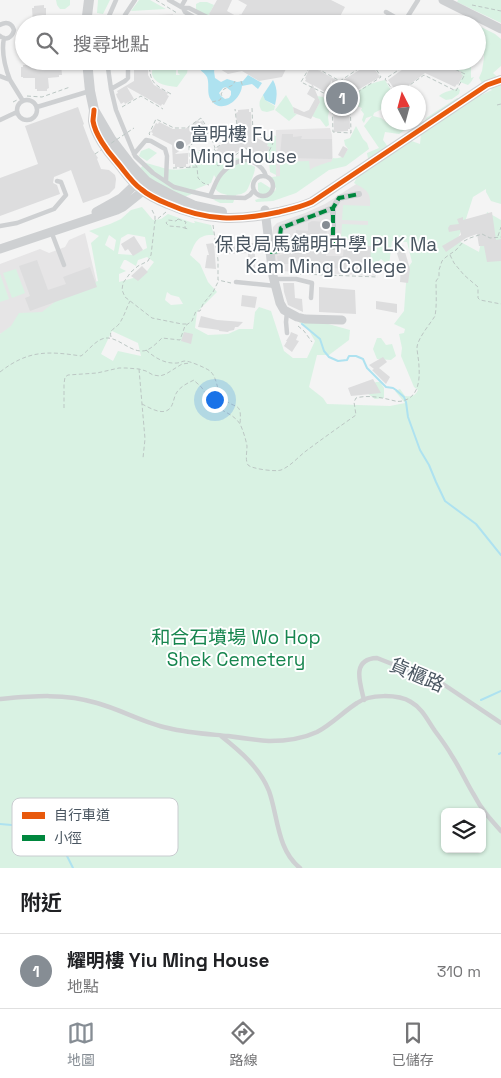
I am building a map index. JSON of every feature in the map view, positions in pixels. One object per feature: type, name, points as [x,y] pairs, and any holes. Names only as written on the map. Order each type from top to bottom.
[{"type":"street","points":[[87,15],[88,0]]},
{"type":"street","points":[[443,0],[473,15]]},
{"type":"street","points":[[486,22],[501,29]]},
{"type":"street","points":[[88,70],[94,110],[111,139],[143,184],[195,206],[207,210],[230,213],[265,212],[302,201],[342,182],[487,86],[498,81],[501,72]]},
{"type":"street","points":[[0,249],[117,210],[123,207],[143,184]]},
{"type":"street","points":[[333,247],[333,208],[339,198],[359,194]]},
{"type":"street","points":[[270,252],[278,251],[281,228],[333,208]]},
{"type":"street","points":[[265,212],[275,283],[284,310],[297,317],[342,320]]},
{"type":"lane","points":[[108,15],[116,0]]},
{"type":"lane","points":[[125,15],[135,0]]},
{"type":"lane","points":[[168,0],[190,15]]},
{"type":"lane","points":[[182,8],[185,0]]},
{"type":"lane","points":[[409,15],[418,0]]},
{"type":"lane","points":[[182,8],[189,8],[203,15]]},
{"type":"lane","points":[[386,12],[391,15]]},
{"type":"lane","points":[[0,25],[4,23],[10,24],[14,30],[8,38],[2,37],[4,65],[10,80],[22,100]]},
{"type":"lane","points":[[108,70],[116,110],[134,154],[153,173],[174,187],[210,196],[245,198],[254,190]]},
{"type":"lane","points":[[111,89],[126,81],[128,70]]},
{"type":"lane","points":[[0,76],[10,80]]},
{"type":"lane","points":[[37,107],[90,91]]},
{"type":"lane","points":[[22,100],[29,100],[37,107],[37,113],[30,120],[24,120],[17,112],[22,100]]},
{"type":"lane","points":[[0,120],[17,112]]},
{"type":"lane","points":[[134,154],[146,140],[165,149],[167,156],[166,181]]},
{"type":"lane","points":[[210,196],[219,177],[228,168],[242,160],[250,159],[270,178],[273,185],[272,191],[270,194],[261,196],[255,193],[253,187],[255,180],[260,176],[266,176]]},
{"type":"lane","points":[[0,226],[17,224],[54,209],[66,195],[61,182],[57,180]]},
{"type":"lane","points":[[51,231],[64,265]]},
{"type":"lane","points":[[236,283],[275,283],[296,279],[312,283],[312,298]]},
{"type":"lane","points":[[287,333],[286,322],[288,312]]},
{"type":"lane","name":"貨櫃路","points":[[364,700],[359,676],[360,669],[366,660],[377,658],[442,684],[501,723]]},
{"type":"lane","points":[[0,699],[39,696],[77,698],[98,703],[154,724],[192,733],[269,741],[302,738],[316,733],[330,725],[358,701],[385,696],[401,698],[411,702],[420,710],[452,756],[474,797],[501,832]]},
{"type":"lane","points":[[220,736],[249,760],[264,781],[288,855],[300,868]]},
{"type":"path","points":[[156,0],[177,13]]},
{"type":"path","points":[[472,0],[471,5],[501,11]]},
{"type":"path","points":[[150,70],[150,75],[156,86],[171,94]]},
{"type":"path","points":[[308,70],[301,82],[332,97],[333,132],[351,133],[350,97],[381,76],[377,70]]},
{"type":"path","points":[[321,70],[340,80],[356,70]]},
{"type":"path","points":[[389,85],[385,79],[398,70]]},
{"type":"path","points":[[410,85],[424,75],[456,91],[465,74],[456,70]]},
{"type":"path","points":[[212,102],[220,100],[224,89],[233,85],[234,81]]},
{"type":"path","points":[[242,81],[243,87]]},
{"type":"path","points":[[13,102],[22,100],[27,96],[42,97],[70,87]]},
{"type":"path","points":[[122,107],[141,96],[163,109]]},
{"type":"path","points":[[497,105],[501,104]]},
{"type":"path","points":[[194,152],[206,150],[218,166],[245,148],[265,160],[274,143],[254,133],[252,108]]},
{"type":"path","points":[[215,148],[231,138],[237,126],[235,110]]},
{"type":"path","points":[[156,138],[149,134],[156,119],[174,128],[187,128],[201,118],[210,132],[215,148],[224,163]]},
{"type":"path","points":[[95,154],[134,128]]},
{"type":"path","points":[[189,146],[210,132]]},
{"type":"path","points":[[189,146],[194,152],[193,161],[197,167],[198,178],[203,183],[210,185],[214,182]]},
{"type":"path","points":[[189,146],[190,168]]},
{"type":"path","points":[[172,168],[197,167]]},
{"type":"path","points":[[152,210],[155,221],[151,254],[148,261],[131,272],[123,283],[122,290],[125,297],[152,318],[182,324],[188,323]]},
{"type":"path","points":[[155,221],[167,212]]},
{"type":"path","points":[[186,222],[178,219],[176,221],[168,220],[166,223],[169,226],[188,229],[185,228],[185,225],[189,220]]},
{"type":"path","points":[[0,372],[16,361],[34,354],[52,352],[81,356],[105,338],[111,338],[136,350],[146,350],[162,338],[180,340],[185,326],[192,321],[196,311],[200,311],[203,304],[213,293],[218,280],[218,260],[213,223]]},
{"type":"path","points":[[498,237],[501,227]]},
{"type":"path","points":[[142,404],[161,412],[166,410],[171,407],[176,393],[194,380],[202,388],[210,404],[230,414],[240,425],[246,444],[246,460],[248,464],[257,469],[279,471],[290,465],[304,452],[356,415],[354,402],[356,398],[361,396],[398,402],[411,398],[417,390],[419,377],[420,367],[417,348],[435,316],[436,282],[439,277],[442,261],[470,238],[482,234],[490,238],[501,237]]},
{"type":"path","points":[[450,254],[454,263],[464,275],[478,287],[478,298],[480,300],[501,304]]},
{"type":"path","points":[[298,274],[378,277]]},
{"type":"path","points":[[218,280],[236,283]]},
{"type":"path","points":[[111,338],[111,331],[120,323],[130,301]]},
{"type":"path","points":[[146,350],[154,358],[176,363],[186,361],[211,372],[220,395],[224,400],[241,411],[240,425]]},
{"type":"path","points":[[64,408],[64,384],[65,377],[68,375],[97,373],[118,368],[139,369],[160,376],[182,364],[190,363]]},
{"type":"path","points":[[139,369],[145,439],[143,458]]},
{"type":"shaded area","points":[[330,128],[333,165],[309,180],[276,180],[276,130]]},
{"type":"shaded area","name":"保良局馬錦明中學 PLK Ma Kam Ming College","points":[[364,179],[373,188],[377,248],[376,276],[280,271],[277,269],[272,237],[273,227],[277,223],[325,204]]},
{"type":"shaded area","points":[[85,233],[98,288],[0,334],[0,264],[40,249],[49,253],[65,247],[69,240]]},
{"type":"green space","points":[[56,0],[70,0],[70,5],[65,9],[60,9]]},
{"type":"green space","points":[[98,0],[110,0],[103,14],[97,13]]},
{"type":"green space","points":[[139,0],[150,0],[166,9],[131,11]]},
{"type":"green space","points":[[458,0],[501,0],[501,23],[486,15],[457,2]]},
{"type":"green space","points":[[207,2],[214,5],[209,15],[206,15],[196,10],[196,4]]},
{"type":"green space","name":"和合石墳場 Wo Hop Shek Cemetery","points":[[486,30],[501,39],[501,66],[493,73],[501,80],[501,204],[491,201],[486,189],[473,197],[457,240],[479,252],[487,212],[501,220],[501,868],[0,868],[0,334],[11,326],[19,313],[42,312],[66,293],[98,281],[91,243],[99,236],[89,231],[110,224],[121,219],[131,210],[142,207],[153,220],[161,219],[168,214],[193,223],[195,223],[194,221],[211,225],[214,235],[201,237],[190,255],[200,264],[208,282],[217,292],[197,312],[195,328],[208,335],[228,334],[239,329],[253,329],[255,312],[259,307],[271,311],[284,351],[293,358],[307,358],[315,341],[308,329],[296,320],[321,322],[350,330],[349,340],[329,355],[317,355],[309,387],[323,398],[327,404],[390,406],[405,403],[395,391],[400,389],[405,396],[410,396],[414,395],[418,390],[414,387],[401,356],[402,348],[399,334],[404,333],[405,329],[394,324],[404,311],[407,269],[412,262],[407,242],[392,241],[389,266],[381,259],[368,271],[366,239],[341,239],[342,224],[368,225],[368,221],[342,220],[343,205],[370,206],[369,194],[362,187],[354,183],[361,170],[369,164],[367,153],[379,148],[364,126],[372,116],[366,118],[364,123],[362,120],[364,114],[361,110],[362,108],[357,106],[356,98],[363,88],[385,80],[388,85],[381,85],[381,110],[374,113],[373,116],[381,118],[381,130],[405,130],[399,134],[385,132],[383,140],[391,151],[406,139],[420,144],[422,130],[426,130],[426,118],[457,98],[475,98],[492,90],[482,83],[479,78],[482,70],[486,70]],"holes":[[[128,234],[145,237],[147,248],[133,255],[118,254],[121,238]],[[109,235],[116,240],[114,251],[105,245]],[[147,257],[154,262],[144,275],[119,282],[119,274],[126,271],[120,268],[124,260],[136,266],[138,260]],[[167,292],[179,297],[183,304],[171,305],[165,300]],[[112,331],[138,343],[141,356],[118,351],[113,361],[101,354]]]},
{"type":"green space","points":[[152,70],[176,70],[176,75],[180,75],[178,70],[188,70],[177,87],[156,81],[152,74]]},
{"type":"green space","points":[[471,70],[471,78],[474,77],[468,85],[460,82],[456,71]]},
{"type":"green space","points":[[458,88],[460,90],[459,94],[452,99],[446,100],[439,96],[446,92]]},
{"type":"green space","points":[[263,95],[265,100],[275,106],[274,110],[262,111],[260,103]]},
{"type":"green space","points":[[286,95],[293,107],[294,113],[297,114],[289,121],[275,110]]},
{"type":"green space","points":[[317,96],[323,97],[329,111],[329,125],[326,127],[320,119],[312,116],[320,102]]},
{"type":"green space","points":[[356,126],[369,149],[346,166],[329,170],[296,193],[273,201],[256,202],[255,200],[261,198],[258,183],[261,182],[275,191],[276,188],[272,185],[272,177],[280,176],[280,162],[309,161],[310,170],[331,162],[333,158],[344,155],[348,149],[344,140],[350,138]]},
{"type":"green space","points":[[271,134],[276,136],[276,175],[270,172],[267,138]]},
{"type":"green space","points":[[149,148],[157,153],[147,161],[139,156],[141,151]]},
{"type":"green space","points":[[190,151],[193,153],[192,160],[195,161],[197,152],[203,152],[211,166],[210,159],[228,166],[234,158],[247,159],[249,164],[255,167],[247,190],[236,195],[233,203],[220,203],[214,200],[218,195],[226,200],[227,195],[218,192],[214,187],[217,180],[214,175],[211,183],[196,189],[192,194],[184,197],[167,190],[138,170],[146,163],[173,170],[192,167],[192,165],[190,166]]},
{"type":"green space","points":[[16,269],[25,293],[12,298],[3,273]]},
{"type":"green space","points":[[0,274],[9,299],[0,302]]},
{"type":"green space","points":[[377,338],[381,338],[386,345],[392,344],[396,356],[391,360],[377,359],[373,349]]},
{"type":"green space","points":[[376,382],[380,382],[384,388],[384,398],[375,399],[363,390]]},
{"type":"water","points":[[201,70],[214,70],[215,78],[221,82],[227,79],[237,82],[243,81],[248,75],[262,83],[258,89],[252,84],[242,86],[234,101],[225,106],[220,106],[211,100],[205,75]],"holes":[[[226,87],[231,91],[231,95],[225,99],[219,93]]]},
{"type":"water","points":[[273,80],[277,92],[275,105],[265,100],[263,95]]},
{"type":"building","points":[[217,0],[232,0],[227,11],[234,15],[209,14]]},
{"type":"building","points":[[238,0],[331,0],[345,7],[341,15],[241,15],[247,5]]},
{"type":"building","points":[[44,5],[46,15],[32,15],[32,8]]},
{"type":"building","points":[[21,70],[62,70],[62,75],[59,75],[59,77],[48,78],[49,88],[47,91],[37,91],[35,89],[35,78],[21,77]]},
{"type":"building","points":[[134,70],[148,70],[148,75],[154,85],[168,93],[167,95],[169,96],[164,105],[162,104],[161,106],[127,87],[134,99],[121,104],[116,94],[118,93],[117,91],[134,81]]},
{"type":"building","points":[[222,70],[286,70],[282,77],[259,81],[242,71],[228,74]]},
{"type":"building","points":[[309,70],[318,70],[340,82],[359,70],[375,70],[380,77],[349,95],[350,129],[348,131],[334,132],[332,80],[325,92],[313,85],[320,102],[311,119],[294,113],[293,107],[304,112],[309,110],[315,99],[307,94],[312,85],[305,81]]},
{"type":"building","points":[[402,70],[457,70],[462,72],[461,74],[463,75],[455,87],[425,73],[409,85],[392,85],[388,80]]},
{"type":"building","points":[[78,107],[83,125],[101,169],[109,170],[115,175],[115,188],[109,194],[83,203],[71,170],[54,177],[53,183],[57,185],[60,194],[0,216],[0,178],[38,164],[25,126]]},
{"type":"building","points":[[249,109],[249,112],[251,112],[252,135],[270,147],[265,157],[262,155],[261,157],[244,148],[222,159],[216,150],[218,149],[217,147],[231,139],[237,128],[236,113],[238,110]]},
{"type":"building","name":"富明樓 Fu Ming House","points":[[198,120],[199,122],[202,121],[207,129],[206,132],[175,154],[188,153],[188,164],[186,164],[186,167],[175,167],[175,164],[173,164],[172,145],[152,135],[153,133],[151,132],[156,123],[158,124],[159,122],[173,129],[185,129]]},
{"type":"building","points":[[282,134],[293,134],[293,137],[302,136],[301,139],[332,139],[332,159],[288,158],[288,156],[280,156]]},
{"type":"building","points":[[343,146],[348,149],[343,158],[338,155]]},
{"type":"building","points":[[492,212],[496,240],[501,239],[501,261],[487,262],[484,246],[479,246],[477,234],[466,238],[446,252],[442,246],[461,235],[460,230],[449,232],[448,228],[450,225],[459,224],[457,219],[463,217],[463,220]]},
{"type":"building","name":"保良局馬錦明中學 PLK Ma Kam Ming College","points":[[312,221],[327,222],[326,256],[343,256],[344,244],[371,246],[370,270],[278,264],[277,256],[287,253],[288,236],[296,236],[296,230],[308,231],[308,223]]},
{"type":"building","points":[[134,236],[143,250],[133,256],[128,249],[125,251],[121,244]]},
{"type":"building","points":[[214,243],[216,269],[205,268],[207,255],[209,255],[206,244]]},
{"type":"building","points":[[255,243],[255,268],[248,268],[248,253],[226,254],[226,244]]},
{"type":"building","points":[[403,245],[410,269],[408,283],[400,282],[401,266],[395,247]]},
{"type":"building","points":[[37,260],[48,290],[66,284],[63,277],[90,267],[97,287],[30,311],[25,298],[30,296],[19,266]]},
{"type":"building","points":[[142,266],[148,272],[138,281],[131,276]]},
{"type":"building","points":[[283,283],[294,283],[295,298],[302,299],[303,312],[288,305]]},
{"type":"building","points":[[319,287],[355,290],[356,314],[319,312]]},
{"type":"building","points":[[242,295],[257,297],[255,308],[241,306]]},
{"type":"building","points":[[376,301],[397,304],[397,313],[376,309]]},
{"type":"building","points":[[201,316],[217,320],[243,322],[238,327],[235,327],[234,330],[228,332],[219,331],[198,327]]},
{"type":"building","points":[[184,332],[193,334],[191,344],[181,341]]},
{"type":"building","points":[[291,332],[298,335],[296,340],[299,341],[292,352],[284,346]]},
{"type":"building","points":[[383,357],[387,362],[379,368],[390,377],[386,384],[369,365]]},
{"type":"building","points":[[373,379],[381,393],[351,396],[348,388]]},
{"type":"waterway","points":[[302,324],[320,339],[324,351],[329,357],[338,361],[347,360],[349,356],[363,359],[367,368],[386,387],[393,388],[404,397],[408,417],[420,450],[445,501],[476,524],[501,555]]},
{"type":"waterway","points":[[481,700],[501,691]]},
{"type":"waterway","points":[[0,824],[12,825]]},
{"type":"waterway","points":[[67,856],[73,868]]},
{"type":"marked path","points":[[333,247],[333,208],[339,198],[359,194]]},
{"type":"marked path","points":[[270,252],[278,251],[281,228],[333,208]]},
{"type":"cycle path","points":[[94,110],[94,126],[102,142],[137,186],[147,194],[182,210],[196,214],[222,218],[250,217],[300,207],[312,202],[487,85],[501,80]]},
{"type":"place","name":"耀明樓 Yiu Ming House","points":[[342,98]]},
{"type":"place","name":"富明樓 Fu Ming House","points":[[180,145]]},
{"type":"place","name":"保良局馬錦明中學 PLK Ma Kam Ming College","points":[[326,225]]}]
